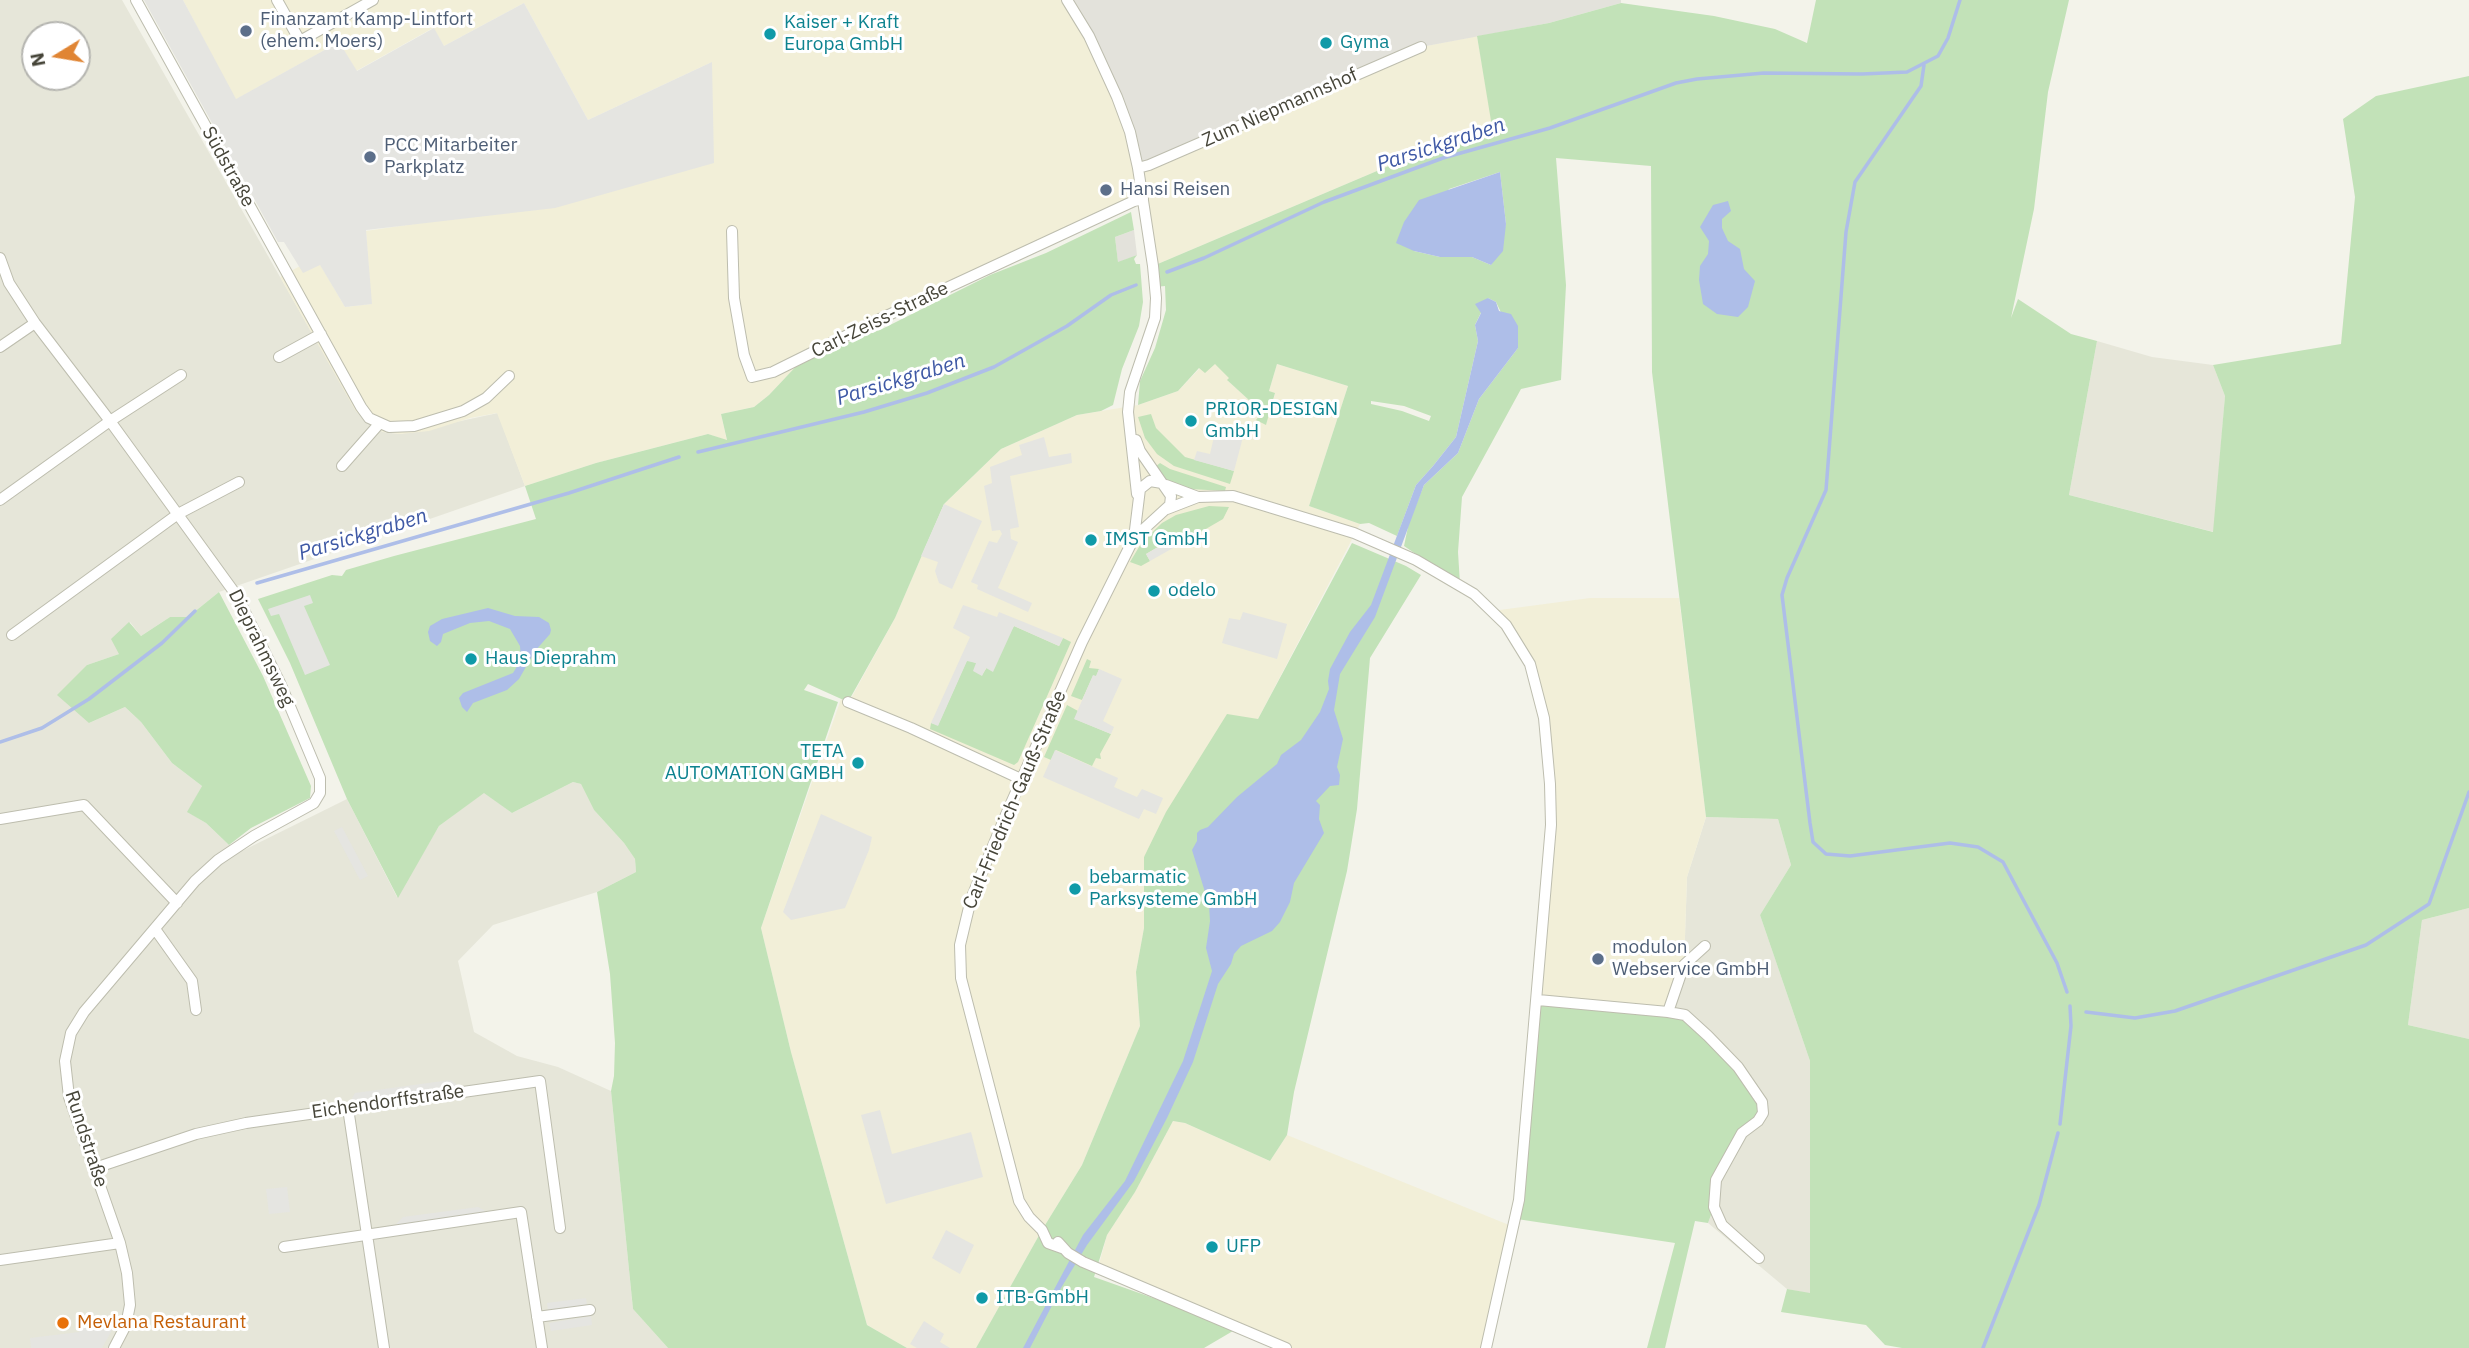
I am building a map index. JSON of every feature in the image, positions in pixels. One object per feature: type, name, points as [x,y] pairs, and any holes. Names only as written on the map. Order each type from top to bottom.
[{"type":"street","name":"Südstraße","points":[[136,0],[361,407],[369,418],[379,424]]},
{"type":"street","points":[[277,0],[300,41],[373,0]]},
{"type":"street","name":"Carl-Friedrich-Gauß-Straße","points":[[1067,0],[1088,36],[1117,97],[1130,132],[1155,285],[1155,318],[1130,392],[1137,498],[1134,538]]},
{"type":"street","name":"Zum Niepmannshof","points":[[1138,168],[1149,166],[1421,47]]},
{"type":"street","name":"Carl-Zeiss-Straße","points":[[732,231],[734,298],[744,355],[752,377],[773,372],[882,318],[1143,199]]},
{"type":"street","name":"Dieprahmsweg","points":[[0,258],[9,283],[35,323],[223,575],[246,611],[320,778],[320,793]]},
{"type":"street","points":[[0,347],[35,323]]},
{"type":"street","points":[[279,357],[321,334]]},
{"type":"street","points":[[0,500],[110,421],[181,375]]},
{"type":"street","points":[[342,466],[379,424],[388,427],[414,426],[463,411],[486,398],[509,376]]},
{"type":"street","name":"Carl-Friedrich-Gauß-Straße","points":[[1130,421],[1140,451],[1164,484],[1198,497]]},
{"type":"street","points":[[12,635],[178,514],[239,482]]},
{"type":"street","points":[[1146,482],[1164,484],[1171,496],[1162,512],[1146,513],[1137,498],[1146,482]]},
{"type":"street","name":"Carl-Friedrich-Gauß-Straße","points":[[1286,1348],[1083,1262],[1048,1243],[1042,1230],[1029,1217],[1019,1201],[961,978],[960,945],[971,900],[1082,642],[1134,538],[1162,512],[1198,497],[1233,496],[1354,533],[1403,555],[1474,593],[1506,625],[1527,656],[1535,677],[1544,718],[1552,804],[1538,1000],[1519,1200],[1486,1348]]},
{"type":"street","points":[[848,702],[1023,780]]},
{"type":"street","name":"Rundstraße","points":[[114,1348],[126,1325],[130,1305],[127,1273],[120,1243],[69,1097],[65,1061],[71,1033],[85,1012],[195,881],[218,860],[271,825],[314,803],[320,793]]},
{"type":"street","points":[[0,819],[84,805],[177,903]]},
{"type":"street","points":[[155,929],[192,981],[196,1010]]},
{"type":"street","points":[[1668,1012],[1684,965],[1704,946]]},
{"type":"street","points":[[1538,1000],[1685,1015],[1738,1067],[1762,1102],[1763,1113],[1758,1121],[1742,1133],[1716,1180],[1714,1207],[1722,1225],[1759,1258]]},
{"type":"street","name":"Eichendorffstraße","points":[[95,1168],[196,1134],[246,1124],[540,1081],[560,1228]]},
{"type":"street","points":[[348,1108],[384,1348]]},
{"type":"street","points":[[284,1247],[521,1212],[542,1348]]},
{"type":"street","points":[[0,1260],[120,1243]]},
{"type":"street","points":[[537,1317],[590,1310]]},
{"type":"shaded area","points":[[0,0],[122,0],[316,340],[367,423],[383,432],[400,434],[498,413],[525,486],[219,592],[188,617],[170,617],[141,636],[130,622],[119,654],[87,665],[89,723],[125,707],[141,722],[172,763],[202,786],[188,812],[206,823],[229,845],[242,851],[347,799],[397,897],[439,826],[484,792],[512,813],[573,782],[581,784],[594,810],[635,859],[636,872],[597,892],[493,925],[458,961],[474,1032],[517,1056],[558,1067],[611,1091],[633,1309],[668,1348],[0,1348]]},
{"type":"shaded area","points":[[144,0],[183,0],[236,99],[339,42],[357,71],[434,28],[444,46],[524,3],[588,120],[712,62],[714,163],[555,208],[366,230],[372,304],[345,307],[320,265],[303,273],[284,242],[278,242]]},
{"type":"shaded area","points":[[183,0],[1067,0],[1421,47],[1477,36],[1494,133],[1450,140],[1153,266],[1143,199],[802,360],[754,407],[721,414],[727,441],[708,434],[596,463],[525,486],[497,413],[429,431],[400,434],[383,432],[367,423],[355,410],[280,277],[300,266],[320,264],[345,307],[371,304],[366,231],[427,222],[712,62],[588,120],[524,3],[444,46],[433,28],[356,71],[339,42],[235,100]]},
{"type":"shaded area","points":[[1069,0],[1621,0],[1621,3],[1549,23],[1421,47],[1138,168],[1130,132]]},
{"type":"shaded area","points":[[1134,230],[1137,255],[1118,263],[1115,237]]},
{"type":"shaded area","points":[[2097,341],[2152,357],[2213,365],[2225,396],[2214,532],[2069,495]]},
{"type":"shaded area","points":[[1215,363],[1230,378],[1228,381],[1262,412],[1266,424],[1275,394],[1269,391],[1277,364],[1348,386],[1309,506],[1360,524],[1258,719],[1144,857],[1144,928],[1136,972],[1140,1026],[1082,1165],[976,1348],[907,1348],[867,1325],[791,1052],[761,928],[841,699],[849,702],[895,618],[944,504],[1001,449],[1077,415],[1138,405],[1178,391],[1200,368]]},
{"type":"shaded area","points":[[1221,430],[1243,437],[1234,471],[1194,460],[1197,451],[1210,454],[1214,437],[1219,438]]},
{"type":"shaded area","points":[[1044,437],[1049,457],[1071,453],[1072,463],[1010,476],[1019,527],[1010,529],[1011,539],[1018,542],[998,588],[1032,603],[1028,612],[977,589],[978,585],[971,582],[989,541],[997,543],[1002,534],[1000,530],[992,531],[984,486],[992,483],[990,467],[1022,455],[1019,445]]},
{"type":"shaded area","points":[[944,504],[982,521],[952,589],[939,583],[935,571],[938,562],[921,556]]},
{"type":"shaded area","points":[[1169,541],[1173,548],[1150,561],[1146,554]]},
{"type":"shaded area","points":[[310,595],[313,603],[304,606],[330,665],[305,675],[279,614],[271,616],[268,609]]},
{"type":"shaded area","points":[[1590,598],[1679,598],[1706,817],[1687,877],[1684,965],[1668,1012],[1538,1000],[1551,825],[1535,677],[1492,611]]},
{"type":"shaded area","points":[[963,605],[997,617],[999,612],[1063,638],[1059,646],[1014,626],[993,672],[986,668],[982,676],[973,671],[976,663],[967,661],[938,726],[931,723],[970,637],[953,628]]},
{"type":"shaded area","points":[[1243,612],[1287,624],[1277,659],[1222,643],[1229,618],[1240,620]]},
{"type":"shaded area","points":[[1099,669],[1122,679],[1103,721],[1114,727],[1111,734],[1074,719],[1093,675],[1096,676]]},
{"type":"shaded area","points":[[1055,750],[1118,778],[1114,787],[1137,797],[1142,789],[1163,798],[1156,814],[1144,809],[1139,819],[1043,777]]},
{"type":"shaded area","points":[[821,814],[872,837],[869,850],[845,908],[791,920],[783,912]]},
{"type":"shaded area","points":[[1706,817],[1778,819],[1791,865],[1760,915],[1810,1061],[1810,1294],[1787,1289],[1708,1223],[1714,1207],[1668,1012],[1684,965],[1687,877]]},
{"type":"shaded area","points":[[342,827],[368,876],[360,880],[334,831]]},
{"type":"shaded area","points":[[2469,908],[2469,1039],[2408,1025],[2422,920]]},
{"type":"shaded area","points":[[450,1080],[456,1084],[455,1089],[356,1106],[352,1098],[355,1093]]},
{"type":"shaded area","points":[[880,1110],[892,1154],[971,1132],[983,1177],[886,1204],[861,1115]]},
{"type":"shaded area","points":[[1173,1121],[1185,1123],[1270,1161],[1287,1135],[1514,1227],[1486,1348],[1286,1348],[1098,1268],[1107,1235],[1135,1192]]},
{"type":"shaded area","points":[[287,1187],[290,1212],[269,1214],[266,1189]]},
{"type":"shaded area","points":[[478,1207],[491,1214],[391,1229],[403,1217]]},
{"type":"shaded area","points":[[946,1230],[974,1245],[960,1274],[932,1258]]},
{"type":"shaded area","points":[[586,1298],[587,1306],[548,1311],[547,1303]]},
{"type":"shaded area","points":[[591,1316],[592,1325],[551,1331],[549,1323]]},
{"type":"shaded area","points":[[924,1321],[944,1334],[940,1342],[950,1348],[917,1348],[910,1344]]},
{"type":"shaded area","points":[[116,1323],[102,1348],[31,1348],[30,1338],[79,1332],[79,1328]]},
{"type":"green space","points":[[1816,0],[2069,0],[2048,92],[2034,209],[2011,318],[2018,299],[2071,334],[2097,341],[2069,495],[2213,532],[2225,396],[2213,365],[2341,344],[2355,197],[2343,119],[2376,96],[2469,76],[2469,908],[2422,920],[2408,1025],[2469,1039],[2469,1348],[1902,1348],[1885,1345],[1866,1325],[1781,1312],[1787,1289],[1810,1293],[1810,1061],[1760,915],[1791,865],[1778,819],[1706,817],[1652,372],[1651,166],[1556,158],[1566,285],[1561,380],[1521,389],[1462,497],[1458,552],[1460,584],[1404,546],[1409,522],[1424,485],[1458,453],[1479,399],[1518,348],[1496,302],[1488,298],[1475,325],[1478,341],[1456,437],[1416,485],[1397,536],[1369,523],[1360,524],[1309,506],[1348,386],[1277,364],[1269,391],[1275,393],[1266,425],[1256,420],[1262,412],[1227,380],[1229,378],[1215,364],[1205,373],[1199,368],[1178,391],[1138,405],[1140,381],[1155,348],[1166,310],[1165,286],[1155,287],[1153,266],[1450,140],[1493,133],[1477,36],[1549,23],[1621,3],[1714,16],[1775,29],[1807,43]],"holes":[[[1500,172],[1506,224],[1491,265],[1472,257],[1440,257],[1414,251],[1449,189]],[[1371,401],[1404,406],[1431,416],[1429,421],[1371,404]]]},
{"type":"green space","points":[[1131,212],[1134,230],[1115,237],[1118,262],[1137,255],[1134,259],[1136,264],[1140,264],[1143,302],[1139,326],[1122,369],[1113,405],[1101,411],[1077,415],[1001,449],[944,504],[895,618],[848,702],[808,684],[804,690],[838,702],[761,928],[791,1052],[867,1325],[907,1348],[668,1348],[633,1309],[611,1091],[615,1043],[610,974],[597,892],[636,872],[635,859],[594,810],[581,784],[573,782],[512,813],[484,793],[439,826],[398,898],[347,799],[290,663],[258,599],[332,575],[342,576],[346,570],[394,556],[536,519],[525,486],[596,463],[708,434],[727,440],[721,414],[754,407],[802,360],[882,329],[990,275],[1046,253]]},
{"type":"green space","points":[[1151,414],[1156,428],[1185,457],[1234,471],[1230,484],[1174,466],[1157,454],[1145,438],[1138,417]]},
{"type":"green space","points":[[1160,463],[1170,469],[1226,487],[1225,491],[1190,489],[1177,485],[1166,480],[1155,467]]},
{"type":"green space","points":[[1209,506],[1229,507],[1223,519],[1173,548],[1168,541],[1146,554],[1150,561],[1141,566],[1130,562],[1142,542],[1162,523],[1176,515]]},
{"type":"green space","points":[[1352,543],[1421,575],[1370,658],[1357,809],[1347,871],[1294,1092],[1287,1135],[1270,1161],[1185,1123],[1173,1121],[1135,1192],[1107,1235],[1094,1277],[1238,1328],[1204,1348],[976,1348],[1082,1165],[1140,1026],[1136,972],[1144,928],[1144,857],[1166,812],[1227,714],[1258,719]]},
{"type":"green space","points":[[219,592],[263,676],[311,786],[310,798],[251,828],[229,845],[206,823],[187,812],[202,786],[172,763],[141,722],[125,707],[89,723],[57,695],[87,665],[119,654],[111,639],[129,622],[141,636],[170,617],[188,617]]},
{"type":"green space","points":[[1014,626],[1059,646],[1063,638],[1071,642],[1018,762],[1014,765],[930,729],[931,723],[938,725],[967,660],[976,663],[982,675]]},
{"type":"green space","points":[[1087,659],[1091,661],[1089,668],[1099,669],[1082,700],[1071,696]]},
{"type":"green space","points":[[1067,705],[1078,711],[1075,719],[1111,734],[1100,754],[1101,759],[1096,758],[1092,766],[1056,750],[1051,760],[1044,757]]},
{"type":"green space","points":[[1538,1000],[1685,1015],[1738,1067],[1763,1113],[1742,1133],[1716,1180],[1714,1207],[1708,1223],[1695,1221],[1665,1348],[1647,1348],[1675,1243],[1517,1219]]},
{"type":"water","points":[[1500,172],[1506,224],[1503,251],[1491,265],[1472,257],[1440,257],[1414,251],[1396,243],[1404,222],[1419,200]]},
{"type":"water","points":[[1728,201],[1731,211],[1722,219],[1722,228],[1728,241],[1740,249],[1744,269],[1755,281],[1748,307],[1738,317],[1717,314],[1703,304],[1699,280],[1700,266],[1708,254],[1709,241],[1700,227],[1713,205]]},
{"type":"water","points":[[1488,298],[1496,302],[1499,311],[1511,314],[1518,326],[1518,348],[1479,399],[1458,453],[1424,485],[1375,617],[1340,674],[1334,710],[1343,739],[1337,767],[1339,785],[1330,786],[1316,801],[1320,805],[1319,819],[1324,833],[1294,883],[1290,902],[1280,922],[1272,931],[1241,946],[1234,954],[1218,984],[1193,1062],[1134,1181],[1087,1245],[1030,1348],[1023,1348],[1083,1235],[1125,1181],[1183,1061],[1212,971],[1206,948],[1210,921],[1209,905],[1192,850],[1197,841],[1197,833],[1208,827],[1237,797],[1277,764],[1281,755],[1301,740],[1320,712],[1329,689],[1330,669],[1350,632],[1371,605],[1416,485],[1456,437],[1478,341],[1475,325],[1481,313],[1475,304]]},
{"type":"water","points":[[488,608],[515,616],[539,617],[549,623],[551,630],[519,679],[507,690],[473,703],[467,712],[459,698],[463,693],[513,673],[521,660],[520,646],[510,629],[489,621],[470,623],[443,634],[437,646],[430,641],[428,632],[430,626],[442,619]]},
{"type":"waterway","name":"Parsickgraben","points":[[1167,272],[1204,258],[1324,202],[1443,158],[1550,128],[1676,83],[1764,73],[1907,72],[1938,56],[1948,38],[1960,0]]},
{"type":"waterway","points":[[1924,65],[1921,86],[1855,182],[1846,232],[1826,490],[1782,595],[1810,823],[1813,842],[1826,854],[1850,856],[1950,843],[1978,847],[2003,862],[2057,963],[2067,992]]},
{"type":"waterway","name":"Parsickgraben","points":[[698,452],[864,412],[927,393],[994,367],[1067,326],[1111,295],[1136,285]]},
{"type":"waterway","name":"Parsickgraben","points":[[257,583],[569,493],[679,457]]},
{"type":"waterway","name":"Parsickgraben","points":[[0,742],[42,728],[89,699],[162,643],[195,611]]},
{"type":"waterway","points":[[2086,1012],[2135,1018],[2175,1011],[2366,945],[2429,904],[2469,792]]},
{"type":"waterway","points":[[2060,1124],[2071,1026],[2070,1006]]},
{"type":"waterway","points":[[1983,1348],[2039,1205],[2058,1133]]},
{"type":"place","name":"Finanzamt Kamp-Lintfort (ehem. Moers)","points":[[246,31]]},
{"type":"place","name":"Kaiser + Kraft Europa GmbH","points":[[770,34]]},
{"type":"place","name":"Gyma","points":[[1326,43]]},
{"type":"place","name":"PCC Mitarbeiter Parkplatz","points":[[370,157]]},
{"type":"place","name":"Hansi Reisen","points":[[1106,190]]},
{"type":"place","name":"PRIOR-DESIGN GmbH","points":[[1191,421]]},
{"type":"place","name":"IMST GmbH","points":[[1091,540]]},
{"type":"place","name":"odelo","points":[[1154,591]]},
{"type":"place","name":"Haus Dieprahm","points":[[471,659]]},
{"type":"place","name":"TETA AUTOMATION GMBH","points":[[858,763]]},
{"type":"place","name":"bebarmatic Parksysteme GmbH","points":[[1075,889]]},
{"type":"place","name":"modulon Webservice GmbH","points":[[1598,959]]},
{"type":"place","name":"UFP","points":[[1212,1247]]},
{"type":"place","name":"ITB-GmbH","points":[[982,1298]]},
{"type":"place","name":"Mevlana Restaurant","points":[[63,1323]]}]
